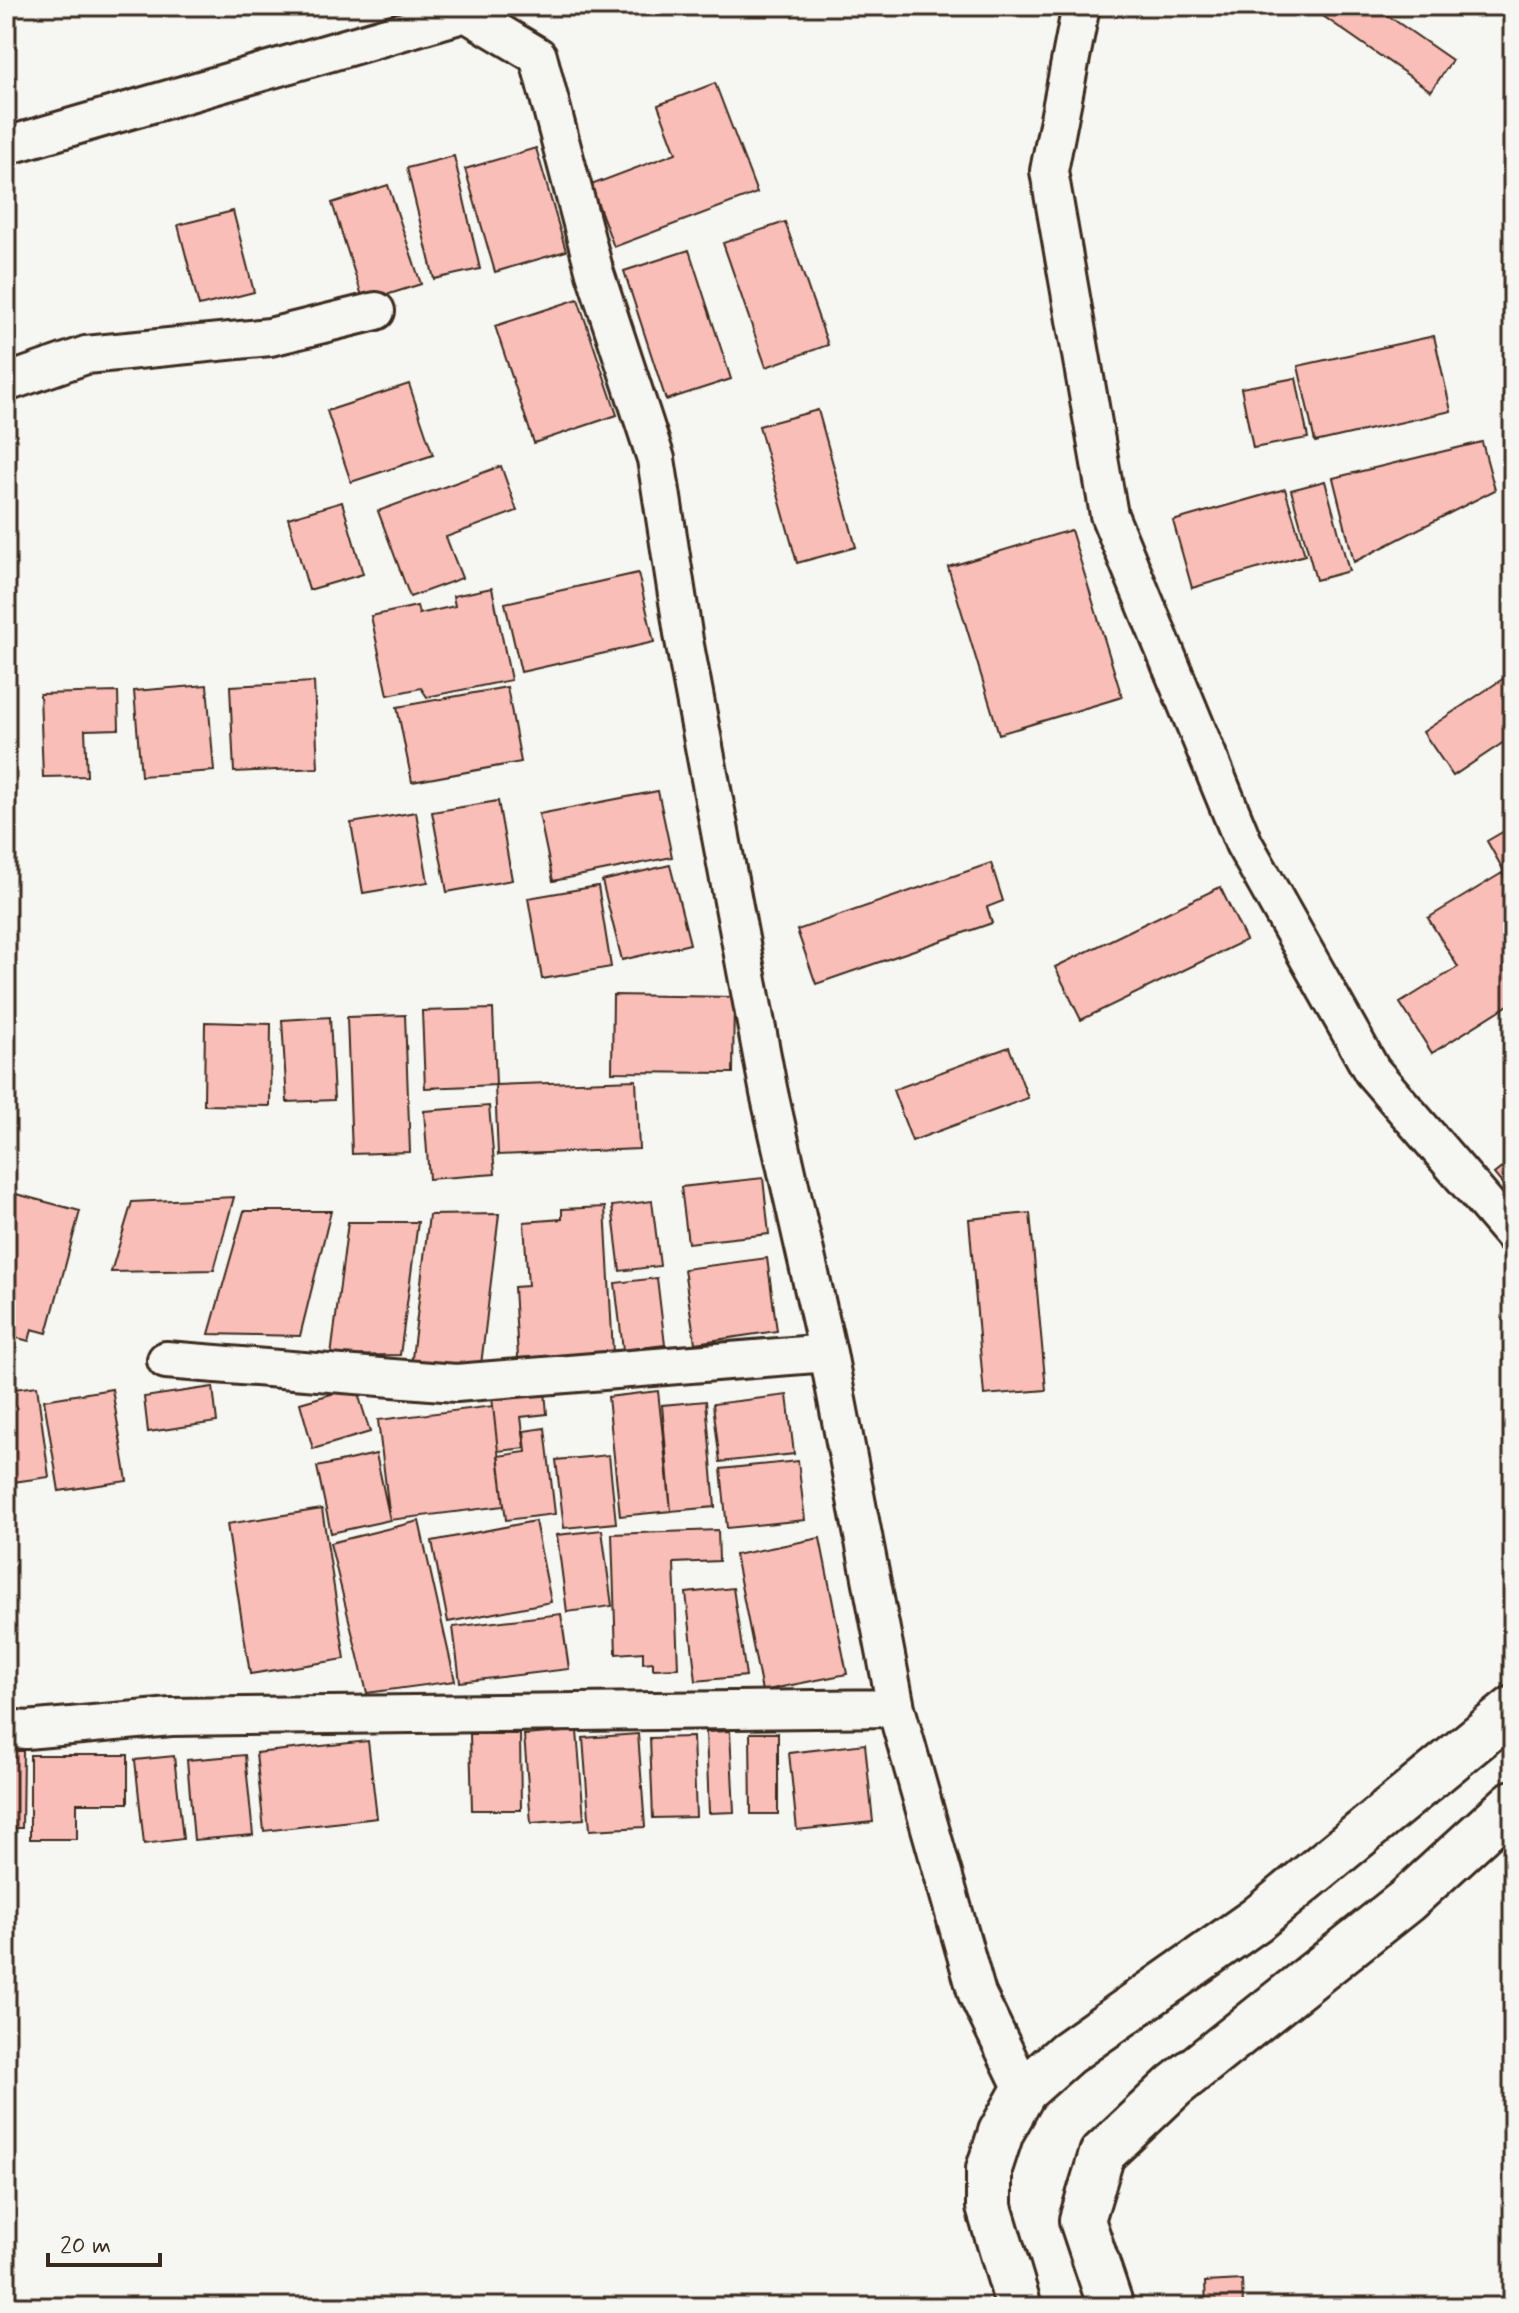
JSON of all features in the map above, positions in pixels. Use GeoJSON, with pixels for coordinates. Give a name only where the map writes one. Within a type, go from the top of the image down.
{"type":"FeatureCollection","features":[{"type":"Feature","properties":{"kind":"main road"},"geometry":{"type":"LineString","coordinates":[[1019,2307],[989,2207],[989,2169],[1001,2132],[1024,2091],[1067,2053],[1256,1920],[1513,1709]]}},
{"type":"Feature","properties":{"kind":"main road"},"geometry":{"type":"LineString","coordinates":[[1111,2307],[1099,2279],[1082,2220],[1102,2154],[1174,2086],[1406,1901],[1513,1803]]}},
{"type":"Feature","properties":{"kind":"street"},"geometry":{"type":"LineString","coordinates":[[1081,6],[1049,171],[1109,515],[1244,844],[1372,1071],[1513,1235]]}},
{"type":"Feature","properties":{"kind":"street"},"geometry":{"type":"LineString","coordinates":[[6,146],[466,13],[538,56],[595,273],[656,459],[684,640],[769,1093],[828,1353],[896,1708],[977,1994],[1024,2091]]}},
{"type":"Feature","properties":{"kind":"street"},"geometry":{"type":"LineString","coordinates":[[6,383],[86,355],[270,337],[376,311]]}},
{"type":"Feature","properties":{"kind":"street"},"geometry":{"type":"LineString","coordinates":[[166,1360],[456,1383],[828,1353]]}},
{"type":"Feature","properties":{"kind":"street"},"geometry":{"type":"LineString","coordinates":[[6,1728],[26,1730],[171,1717],[896,1708]]}},
{"type":"Feature","properties":{"kind":"building"},"geometry":{"type":"Polygon","coordinates":[[[1330,6],[1374,6],[1452,60],[1431,91],[1323,16],[1330,6]]]}},
{"type":"Feature","properties":{"kind":"building"},"geometry":{"type":"Polygon","coordinates":[[[715,83],[757,193],[614,247],[591,185],[676,153],[658,105],[715,83]]]}},
{"type":"Feature","properties":{"kind":"building"},"geometry":{"type":"Polygon","coordinates":[[[536,148],[566,251],[495,272],[465,169],[536,148]]]}},
{"type":"Feature","properties":{"kind":"building"},"geometry":{"type":"Polygon","coordinates":[[[454,156],[480,269],[434,279],[407,168],[454,156]]]}},
{"type":"Feature","properties":{"kind":"building"},"geometry":{"type":"Polygon","coordinates":[[[388,185],[421,284],[364,302],[332,203],[388,185]]]}},
{"type":"Feature","properties":{"kind":"building"},"geometry":{"type":"Polygon","coordinates":[[[233,211],[254,292],[199,306],[178,225],[233,211]]]}},
{"type":"Feature","properties":{"kind":"building"},"geometry":{"type":"Polygon","coordinates":[[[785,222],[828,345],[766,367],[723,243],[785,222]]]}},
{"type":"Feature","properties":{"kind":"building"},"geometry":{"type":"Polygon","coordinates":[[[689,250],[731,379],[666,400],[624,271],[689,250]]]}},
{"type":"Feature","properties":{"kind":"building"},"geometry":{"type":"Polygon","coordinates":[[[578,299],[617,415],[534,443],[495,326],[578,299]]]}},
{"type":"Feature","properties":{"kind":"building"},"geometry":{"type":"Polygon","coordinates":[[[1434,336],[1451,411],[1315,442],[1298,366],[1434,336]]]}},
{"type":"Feature","properties":{"kind":"building"},"geometry":{"type":"Polygon","coordinates":[[[1296,378],[1308,438],[1253,448],[1241,388],[1296,378]]]}},
{"type":"Feature","properties":{"kind":"building"},"geometry":{"type":"Polygon","coordinates":[[[409,384],[433,455],[351,482],[327,411],[409,384]]]}},
{"type":"Feature","properties":{"kind":"building"},"geometry":{"type":"Polygon","coordinates":[[[818,410],[856,547],[797,563],[759,426],[818,410]]]}},
{"type":"Feature","properties":{"kind":"building"},"geometry":{"type":"Polygon","coordinates":[[[1482,442],[1495,490],[1354,562],[1333,478],[1482,442]]]}},
{"type":"Feature","properties":{"kind":"building"},"geometry":{"type":"Polygon","coordinates":[[[501,466],[517,511],[446,537],[462,578],[410,597],[378,511],[501,466]]]}},
{"type":"Feature","properties":{"kind":"building"},"geometry":{"type":"Polygon","coordinates":[[[1325,481],[1349,571],[1316,580],[1291,490],[1325,481]]]}},
{"type":"Feature","properties":{"kind":"building"},"geometry":{"type":"Polygon","coordinates":[[[1285,489],[1305,555],[1192,588],[1173,521],[1285,489]]]}},
{"type":"Feature","properties":{"kind":"building"},"geometry":{"type":"Polygon","coordinates":[[[342,502],[363,574],[309,590],[288,518],[342,502]]]}},
{"type":"Feature","properties":{"kind":"building"},"geometry":{"type":"Polygon","coordinates":[[[1071,530],[1122,697],[999,734],[948,567],[1071,530]]]}},
{"type":"Feature","properties":{"kind":"building"},"geometry":{"type":"Polygon","coordinates":[[[638,573],[654,642],[521,672],[505,603],[638,573]]]}},
{"type":"Feature","properties":{"kind":"building"},"geometry":{"type":"Polygon","coordinates":[[[492,588],[511,680],[427,697],[421,688],[388,695],[371,616],[417,606],[419,614],[455,606],[453,596],[492,588]]]}},
{"type":"Feature","properties":{"kind":"building"},"geometry":{"type":"Polygon","coordinates":[[[1513,672],[1513,736],[1453,776],[1423,732],[1513,672]]]}},
{"type":"Feature","properties":{"kind":"building"},"geometry":{"type":"Polygon","coordinates":[[[314,682],[318,768],[234,772],[230,686],[314,682]]]}},
{"type":"Feature","properties":{"kind":"building"},"geometry":{"type":"Polygon","coordinates":[[[207,685],[214,771],[141,776],[134,691],[207,685]]]}},
{"type":"Feature","properties":{"kind":"building"},"geometry":{"type":"Polygon","coordinates":[[[507,687],[521,762],[412,782],[397,707],[507,687]]]}},
{"type":"Feature","properties":{"kind":"building"},"geometry":{"type":"Polygon","coordinates":[[[118,692],[119,729],[85,730],[87,776],[43,777],[40,694],[118,692]]]}},
{"type":"Feature","properties":{"kind":"building"},"geometry":{"type":"Polygon","coordinates":[[[658,791],[672,857],[553,881],[539,814],[658,791]]]}},
{"type":"Feature","properties":{"kind":"building"},"geometry":{"type":"Polygon","coordinates":[[[498,801],[512,880],[447,892],[432,812],[498,801]]]}},
{"type":"Feature","properties":{"kind":"building"},"geometry":{"type":"Polygon","coordinates":[[[416,812],[428,882],[363,893],[351,823],[416,812]]]}},
{"type":"Feature","properties":{"kind":"building"},"geometry":{"type":"Polygon","coordinates":[[[1513,826],[1513,887],[1487,841],[1513,826]]]}},
{"type":"Feature","properties":{"kind":"building"},"geometry":{"type":"Polygon","coordinates":[[[991,863],[1003,901],[987,907],[992,923],[816,984],[797,930],[991,863]]]}},
{"type":"Feature","properties":{"kind":"building"},"geometry":{"type":"Polygon","coordinates":[[[670,865],[690,944],[622,960],[602,881],[670,865]]]}},
{"type":"Feature","properties":{"kind":"building"},"geometry":{"type":"Polygon","coordinates":[[[1502,873],[1513,891],[1513,1002],[1432,1053],[1400,1003],[1458,967],[1428,918],[1502,873]]]}},
{"type":"Feature","properties":{"kind":"building"},"geometry":{"type":"Polygon","coordinates":[[[598,886],[611,967],[542,979],[528,898],[598,886]]]}},
{"type":"Feature","properties":{"kind":"building"},"geometry":{"type":"Polygon","coordinates":[[[1220,887],[1246,940],[1081,1020],[1055,967],[1220,887]]]}},
{"type":"Feature","properties":{"kind":"building"},"geometry":{"type":"Polygon","coordinates":[[[613,995],[734,997],[733,1073],[612,1072],[613,995]]]}},
{"type":"Feature","properties":{"kind":"building"},"geometry":{"type":"Polygon","coordinates":[[[493,1009],[496,1085],[425,1088],[422,1011],[493,1009]]]}},
{"type":"Feature","properties":{"kind":"building"},"geometry":{"type":"Polygon","coordinates":[[[405,1015],[410,1152],[352,1154],[347,1017],[405,1015]]]}},
{"type":"Feature","properties":{"kind":"building"},"geometry":{"type":"Polygon","coordinates":[[[330,1017],[334,1100],[287,1102],[282,1020],[330,1017]]]}},
{"type":"Feature","properties":{"kind":"building"},"geometry":{"type":"Polygon","coordinates":[[[205,1022],[271,1024],[270,1106],[204,1105],[205,1022]]]}},
{"type":"Feature","properties":{"kind":"building"},"geometry":{"type":"Polygon","coordinates":[[[1009,1047],[1028,1098],[912,1141],[893,1090],[1009,1047]]]}},
{"type":"Feature","properties":{"kind":"building"},"geometry":{"type":"Polygon","coordinates":[[[636,1080],[639,1149],[498,1155],[495,1085],[636,1080]]]}},
{"type":"Feature","properties":{"kind":"building"},"geometry":{"type":"Polygon","coordinates":[[[489,1106],[495,1174],[429,1179],[424,1111],[489,1106]]]}},
{"type":"Feature","properties":{"kind":"building"},"geometry":{"type":"Polygon","coordinates":[[[1513,1159],[1513,1197],[1494,1174],[1513,1159]]]}},
{"type":"Feature","properties":{"kind":"building"},"geometry":{"type":"Polygon","coordinates":[[[763,1178],[769,1234],[688,1243],[681,1187],[763,1178]]]}},
{"type":"Feature","properties":{"kind":"building"},"geometry":{"type":"Polygon","coordinates":[[[16,1194],[80,1211],[47,1333],[32,1329],[29,1341],[6,1335],[6,1232],[16,1194]]]}},
{"type":"Feature","properties":{"kind":"building"},"geometry":{"type":"Polygon","coordinates":[[[234,1197],[214,1270],[111,1272],[132,1202],[234,1197]]]}},
{"type":"Feature","properties":{"kind":"building"},"geometry":{"type":"Polygon","coordinates":[[[652,1201],[660,1266],[620,1271],[612,1206],[652,1201]]]}},
{"type":"Feature","properties":{"kind":"building"},"geometry":{"type":"Polygon","coordinates":[[[605,1207],[613,1353],[518,1358],[514,1287],[528,1286],[524,1222],[562,1219],[562,1209],[605,1207]]]}},
{"type":"Feature","properties":{"kind":"building"},"geometry":{"type":"Polygon","coordinates":[[[244,1211],[331,1211],[300,1336],[209,1334],[244,1211]]]}},
{"type":"Feature","properties":{"kind":"building"},"geometry":{"type":"Polygon","coordinates":[[[1030,1213],[1046,1390],[984,1395],[969,1219],[1030,1213]]]}},
{"type":"Feature","properties":{"kind":"building"},"geometry":{"type":"Polygon","coordinates":[[[499,1214],[481,1365],[411,1367],[429,1215],[499,1214]]]}},
{"type":"Feature","properties":{"kind":"building"},"geometry":{"type":"Polygon","coordinates":[[[348,1222],[418,1222],[400,1355],[331,1356],[348,1222]]]}},
{"type":"Feature","properties":{"kind":"building"},"geometry":{"type":"Polygon","coordinates":[[[767,1258],[777,1331],[695,1343],[684,1269],[767,1258]]]}},
{"type":"Feature","properties":{"kind":"building"},"geometry":{"type":"Polygon","coordinates":[[[657,1278],[665,1345],[623,1350],[615,1283],[657,1278]]]}},
{"type":"Feature","properties":{"kind":"building"},"geometry":{"type":"Polygon","coordinates":[[[37,1386],[49,1477],[6,1483],[6,1390],[37,1386]]]}},
{"type":"Feature","properties":{"kind":"building"},"geometry":{"type":"Polygon","coordinates":[[[213,1387],[217,1422],[148,1432],[144,1397],[213,1387]]]}},
{"type":"Feature","properties":{"kind":"building"},"geometry":{"type":"Polygon","coordinates":[[[356,1387],[370,1432],[313,1449],[300,1403],[356,1387]]]}},
{"type":"Feature","properties":{"kind":"building"},"geometry":{"type":"Polygon","coordinates":[[[112,1389],[127,1481],[59,1491],[44,1400],[112,1389]]]}},
{"type":"Feature","properties":{"kind":"building"},"geometry":{"type":"Polygon","coordinates":[[[545,1391],[547,1414],[521,1417],[525,1448],[498,1451],[492,1397],[545,1391]]]}},
{"type":"Feature","properties":{"kind":"building"},"geometry":{"type":"Polygon","coordinates":[[[658,1391],[671,1511],[620,1516],[608,1397],[658,1391]]]}},
{"type":"Feature","properties":{"kind":"building"},"geometry":{"type":"Polygon","coordinates":[[[787,1395],[794,1454],[720,1462],[713,1404],[787,1395]]]}},
{"type":"Feature","properties":{"kind":"building"},"geometry":{"type":"Polygon","coordinates":[[[706,1401],[715,1507],[671,1511],[662,1405],[706,1401]]]}},
{"type":"Feature","properties":{"kind":"building"},"geometry":{"type":"Polygon","coordinates":[[[493,1406],[504,1506],[390,1520],[378,1420],[493,1406]]]}},
{"type":"Feature","properties":{"kind":"building"},"geometry":{"type":"Polygon","coordinates":[[[545,1428],[555,1514],[506,1520],[498,1456],[526,1452],[524,1431],[545,1428]]]}},
{"type":"Feature","properties":{"kind":"building"},"geometry":{"type":"Polygon","coordinates":[[[376,1454],[390,1520],[331,1533],[317,1467],[376,1454]]]}},
{"type":"Feature","properties":{"kind":"building"},"geometry":{"type":"Polygon","coordinates":[[[609,1455],[616,1523],[564,1528],[556,1460],[609,1455]]]}},
{"type":"Feature","properties":{"kind":"building"},"geometry":{"type":"Polygon","coordinates":[[[798,1461],[805,1520],[727,1528],[721,1469],[798,1461]]]}},
{"type":"Feature","properties":{"kind":"building"},"geometry":{"type":"Polygon","coordinates":[[[322,1509],[345,1659],[250,1674],[227,1524],[322,1509]]]}},
{"type":"Feature","properties":{"kind":"building"},"geometry":{"type":"Polygon","coordinates":[[[419,1521],[455,1681],[367,1693],[330,1543],[419,1521]]]}},
{"type":"Feature","properties":{"kind":"building"},"geometry":{"type":"Polygon","coordinates":[[[535,1521],[551,1602],[448,1622],[432,1541],[535,1521]]]}},
{"type":"Feature","properties":{"kind":"building"},"geometry":{"type":"Polygon","coordinates":[[[602,1530],[612,1606],[567,1612],[557,1535],[602,1530]]]}},
{"type":"Feature","properties":{"kind":"building"},"geometry":{"type":"Polygon","coordinates":[[[718,1530],[719,1561],[674,1563],[678,1668],[653,1669],[653,1662],[643,1663],[643,1652],[616,1654],[612,1534],[718,1530]]]}},
{"type":"Feature","properties":{"kind":"building"},"geometry":{"type":"Polygon","coordinates":[[[820,1538],[847,1674],[762,1691],[735,1555],[820,1538]]]}},
{"type":"Feature","properties":{"kind":"building"},"geometry":{"type":"Polygon","coordinates":[[[733,1588],[746,1676],[696,1681],[686,1593],[733,1588]]]}},
{"type":"Feature","properties":{"kind":"building"},"geometry":{"type":"Polygon","coordinates":[[[561,1614],[569,1669],[460,1682],[453,1627],[561,1614]]]}},
{"type":"Feature","properties":{"kind":"building"},"geometry":{"type":"Polygon","coordinates":[[[577,1731],[584,1819],[531,1823],[524,1735],[577,1731]]]}},
{"type":"Feature","properties":{"kind":"building"},"geometry":{"type":"Polygon","coordinates":[[[730,1731],[734,1812],[709,1813],[706,1732],[730,1731]]]}},
{"type":"Feature","properties":{"kind":"building"},"geometry":{"type":"Polygon","coordinates":[[[750,1733],[778,1733],[778,1814],[751,1814],[750,1733]]]}},
{"type":"Feature","properties":{"kind":"building"},"geometry":{"type":"Polygon","coordinates":[[[470,1734],[520,1734],[521,1810],[472,1810],[470,1734]]]}},
{"type":"Feature","properties":{"kind":"building"},"geometry":{"type":"Polygon","coordinates":[[[638,1734],[645,1827],[590,1830],[583,1738],[638,1734]]]}},
{"type":"Feature","properties":{"kind":"building"},"geometry":{"type":"Polygon","coordinates":[[[693,1737],[696,1817],[653,1818],[650,1738],[693,1737]]]}},
{"type":"Feature","properties":{"kind":"building"},"geometry":{"type":"Polygon","coordinates":[[[368,1741],[377,1818],[264,1831],[256,1753],[368,1741]]]}},
{"type":"Feature","properties":{"kind":"building"},"geometry":{"type":"Polygon","coordinates":[[[865,1744],[873,1822],[797,1830],[789,1753],[865,1744]]]}},
{"type":"Feature","properties":{"kind":"building"},"geometry":{"type":"Polygon","coordinates":[[[6,1751],[23,1751],[22,1828],[6,1828],[6,1751]]]}},
{"type":"Feature","properties":{"kind":"building"},"geometry":{"type":"Polygon","coordinates":[[[30,1755],[128,1755],[128,1803],[77,1803],[77,1839],[30,1839],[30,1755]]]}},
{"type":"Feature","properties":{"kind":"building"},"geometry":{"type":"Polygon","coordinates":[[[245,1755],[253,1835],[194,1840],[187,1760],[245,1755]]]}},
{"type":"Feature","properties":{"kind":"building"},"geometry":{"type":"Polygon","coordinates":[[[174,1756],[183,1839],[144,1844],[135,1760],[174,1756]]]}},
{"type":"Feature","properties":{"kind":"building"},"geometry":{"type":"Polygon","coordinates":[[[1242,2280],[1243,2307],[1206,2307],[1205,2282],[1242,2280]]]}}]}
